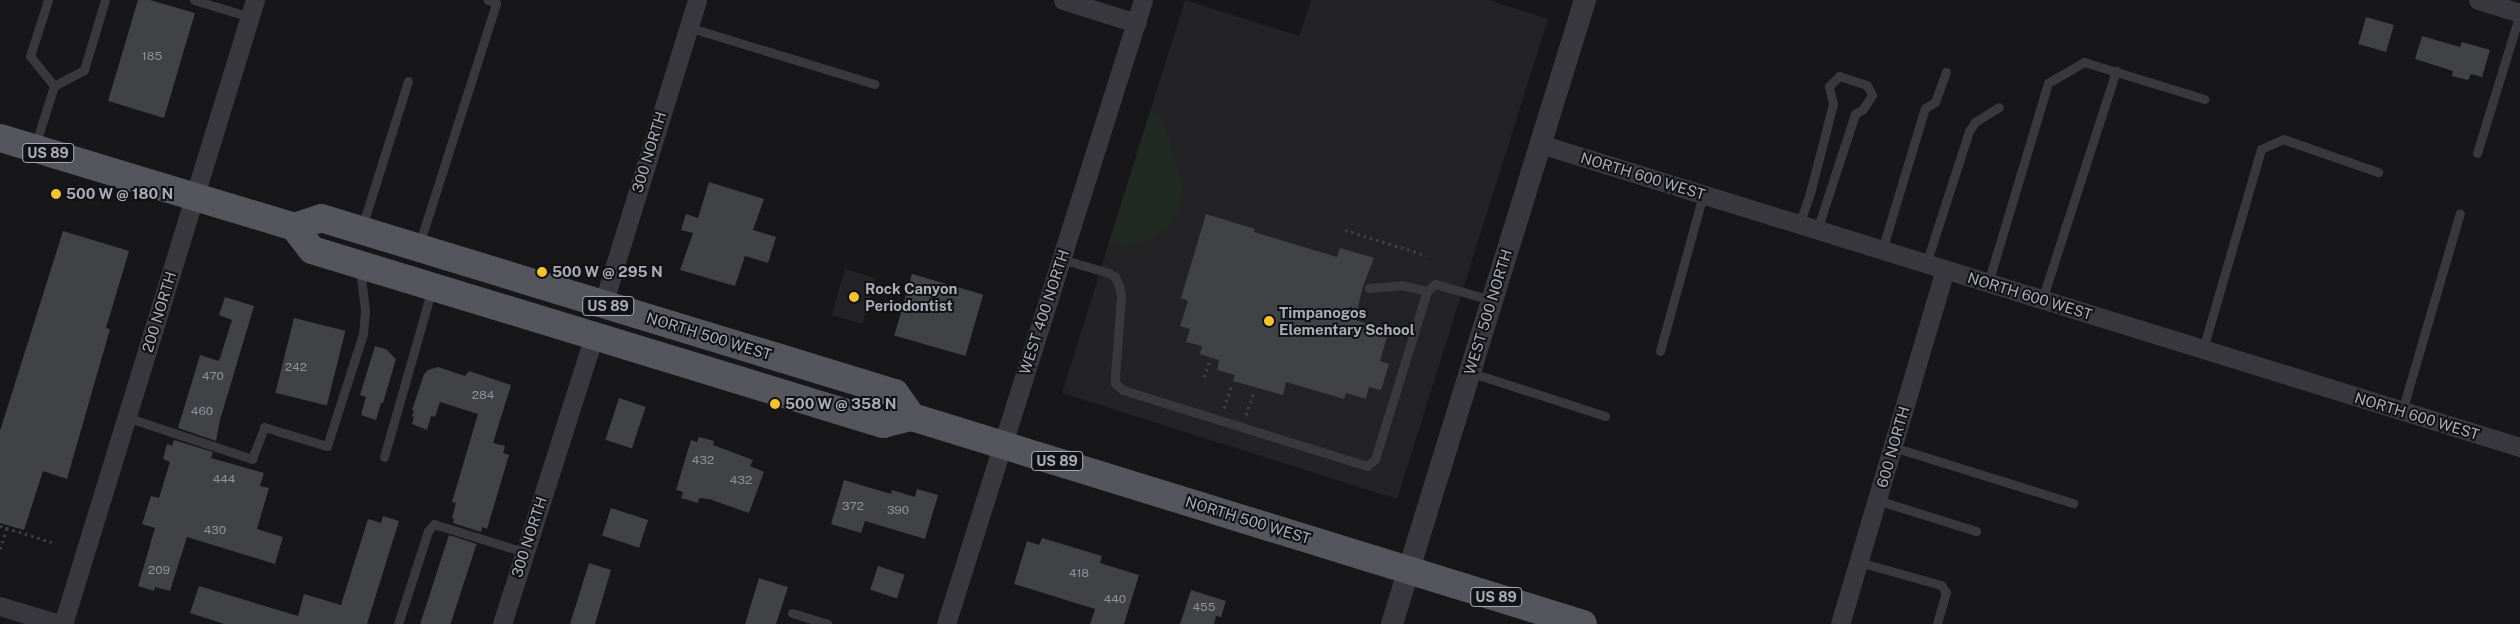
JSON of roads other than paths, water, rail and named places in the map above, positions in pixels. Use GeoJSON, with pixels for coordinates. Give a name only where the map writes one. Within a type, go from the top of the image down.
{"type":"FeatureCollection","features":[{"type":"Feature","properties":{"kind":"main road","name":"US 89"},"geometry":{"type":"LineString","coordinates":[[0,138],[294,227],[312,250],[883,424],[912,417]]}},
{"type":"Feature","properties":{"kind":"main road","name":"NORTH 500 WEST"},"geometry":{"type":"LineString","coordinates":[[294,227],[321,218],[894,393],[912,417],[1584,624]]}},
{"type":"Feature","properties":{"kind":"street","name":"300 NORTH"},"geometry":{"type":"LineString","coordinates":[[603,304],[697,0]]}},
{"type":"Feature","properties":{"kind":"street"},"geometry":{"type":"LineString","coordinates":[[1062,0],[1136,23]]}},
{"type":"Feature","properties":{"kind":"street","name":"WEST 400 NORTH"},"geometry":{"type":"LineString","coordinates":[[946,624],[1143,0]]}},
{"type":"Feature","properties":{"kind":"street","name":"WEST 500 NORTH"},"geometry":{"type":"LineString","coordinates":[[1392,624],[1585,0]]}},
{"type":"Feature","properties":{"kind":"street"},"geometry":{"type":"LineString","coordinates":[[2478,0],[2520,13]]}},
{"type":"Feature","properties":{"kind":"street","name":"200 NORTH"},"geometry":{"type":"LineString","coordinates":[[63,624],[252,8]]}},
{"type":"Feature","properties":{"kind":"street","name":"NORTH 600 WEST"},"geometry":{"type":"LineString","coordinates":[[1540,144],[2520,447]]}},
{"type":"Feature","properties":{"kind":"street","name":"600 NORTH"},"geometry":{"type":"LineString","coordinates":[[1840,624],[1945,270]]}},
{"type":"Feature","properties":{"kind":"street","name":"300 NORTH"},"geometry":{"type":"LineString","coordinates":[[502,624],[594,336]]}},
{"type":"Feature","properties":{"kind":"street"},"geometry":{"type":"LineString","coordinates":[[0,606],[59,624]]}},
{"type":"Feature","properties":{"kind":"lane"},"geometry":{"type":"LineString","coordinates":[[48,0],[30,56],[54,86]]}},
{"type":"Feature","properties":{"kind":"lane"},"geometry":{"type":"LineString","coordinates":[[34,149],[54,86],[84,70],[105,0]]}},
{"type":"Feature","properties":{"kind":"lane"},"geometry":{"type":"LineString","coordinates":[[194,0],[252,8]]}},
{"type":"Feature","properties":{"kind":"lane"},"geometry":{"type":"LineString","coordinates":[[418,248],[496,3],[488,0]]}},
{"type":"Feature","properties":{"kind":"lane"},"geometry":{"type":"LineString","coordinates":[[2476,153],[2520,13]]}},
{"type":"Feature","properties":{"kind":"lane"},"geometry":{"type":"LineString","coordinates":[[688,27],[875,84]]}},
{"type":"Feature","properties":{"kind":"lane"},"geometry":{"type":"LineString","coordinates":[[1988,284],[2048,83],[2084,62],[2204,99]]}},
{"type":"Feature","properties":{"kind":"lane"},"geometry":{"type":"LineString","coordinates":[[2042,300],[2116,71]]}},
{"type":"Feature","properties":{"kind":"lane"},"geometry":{"type":"LineString","coordinates":[[1882,250],[1925,108],[1935,102],[1946,72]]}},
{"type":"Feature","properties":{"kind":"lane"},"geometry":{"type":"LineString","coordinates":[[1799,225],[1810,193],[1833,104],[1829,86],[1839,76],[1867,84],[1872,95],[1863,109],[1855,114],[1817,230]]}},
{"type":"Feature","properties":{"kind":"lane"},"geometry":{"type":"LineString","coordinates":[[361,230],[408,82]]}},
{"type":"Feature","properties":{"kind":"lane"},"geometry":{"type":"LineString","coordinates":[[1926,264],[1969,131],[1975,122],[1999,107]]}},
{"type":"Feature","properties":{"kind":"lane"},"geometry":{"type":"LineString","coordinates":[[2203,350],[2261,149],[2283,140],[2378,172]]}},
{"type":"Feature","properties":{"kind":"lane"},"geometry":{"type":"LineString","coordinates":[[1660,351],[1703,195]]}},
{"type":"Feature","properties":{"kind":"lane"},"geometry":{"type":"LineString","coordinates":[[2402,411],[2460,213]]}},
{"type":"Feature","properties":{"kind":"lane"},"geometry":{"type":"LineString","coordinates":[[1061,259],[1109,273],[1115,277],[1121,296],[1116,383],[1123,390],[1367,466],[1375,459],[1427,291],[1435,284],[1492,300]]}},
{"type":"Feature","properties":{"kind":"lane"},"geometry":{"type":"LineString","coordinates":[[126,417],[252,459],[264,427],[327,446],[363,334],[365,310],[359,264]]}},
{"type":"Feature","properties":{"kind":"lane"},"geometry":{"type":"LineString","coordinates":[[1369,288],[1400,285],[1427,291]]}},
{"type":"Feature","properties":{"kind":"lane"},"geometry":{"type":"LineString","coordinates":[[384,457],[433,287]]}},
{"type":"Feature","properties":{"kind":"lane"},"geometry":{"type":"LineString","coordinates":[[1469,372],[1605,416]]}},
{"type":"Feature","properties":{"kind":"lane"},"geometry":{"type":"LineString","coordinates":[[1893,447],[2073,503]]}},
{"type":"Feature","properties":{"kind":"lane"},"geometry":{"type":"LineString","coordinates":[[1877,500],[1976,531]]}},
{"type":"Feature","properties":{"kind":"lane"},"geometry":{"type":"LineString","coordinates":[[398,624],[428,531],[434,524],[524,552]]}},
{"type":"Feature","properties":{"kind":"lane"},"geometry":{"type":"LineString","coordinates":[[1859,562],[1942,585],[1946,592],[1937,624]]}},
{"type":"Feature","properties":{"kind":"lane"},"geometry":{"type":"LineString","coordinates":[[792,613],[827,624]]}},
{"type":"Feature","properties":{"kind":"place","name":"500 W @ 180 N"},"geometry":{"type":"Point","coordinates":[56,194]}},
{"type":"Feature","properties":{"kind":"place","name":"500 W @ 295 N"},"geometry":{"type":"Point","coordinates":[542,272]}},
{"type":"Feature","properties":{"kind":"place","name":"Rock Canyon Periodontist"},"geometry":{"type":"Point","coordinates":[854,297]}},
{"type":"Feature","properties":{"kind":"place","name":"Timpanogos Elementary School"},"geometry":{"type":"Point","coordinates":[1269,321]}},
{"type":"Feature","properties":{"kind":"place","name":"500 W @ 358 N"},"geometry":{"type":"Point","coordinates":[775,404]}}]}
